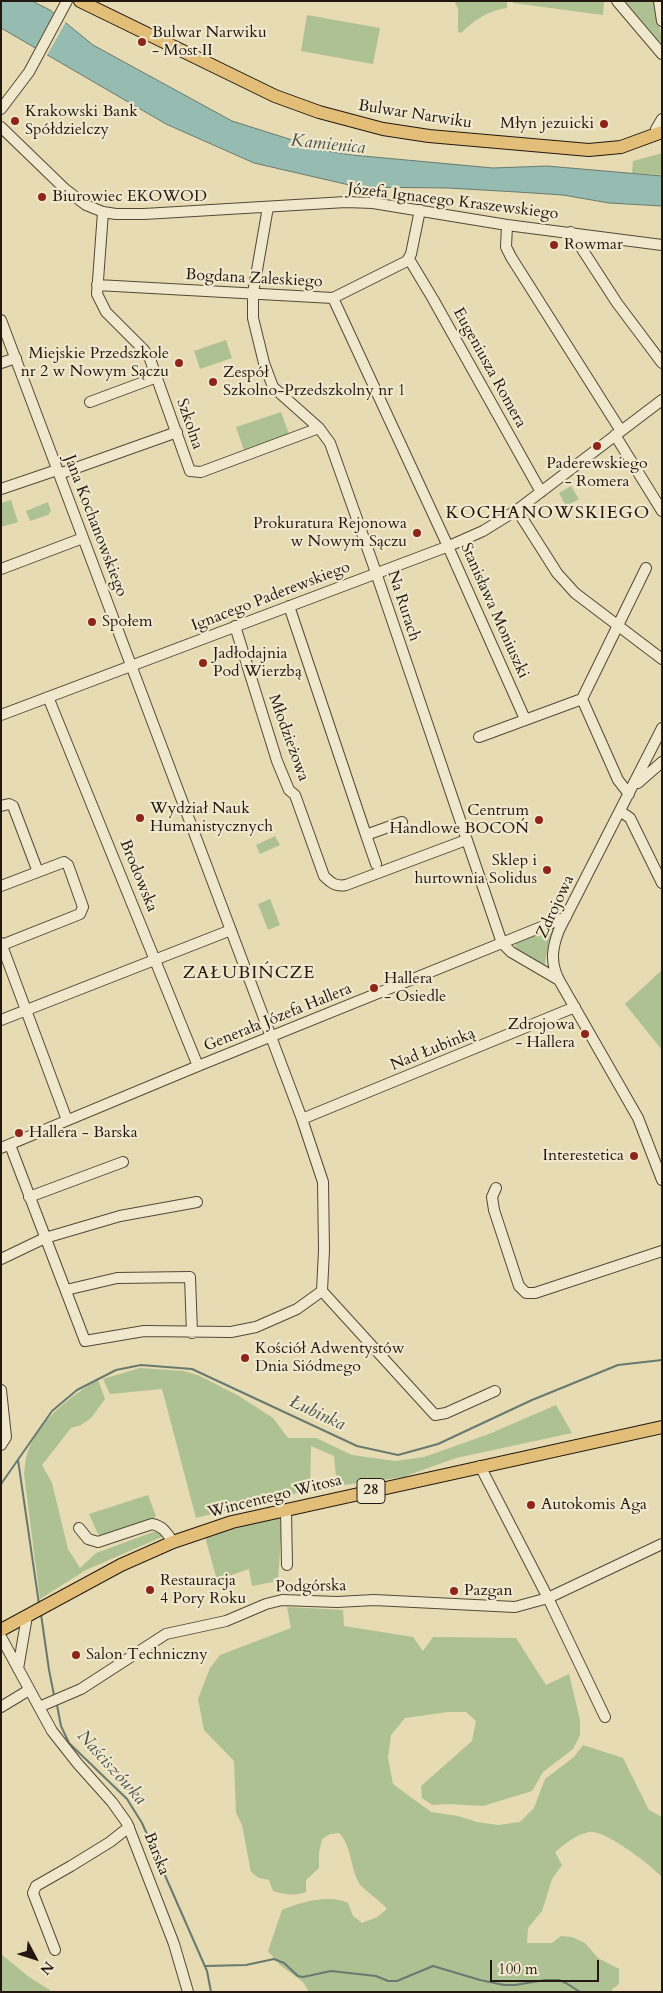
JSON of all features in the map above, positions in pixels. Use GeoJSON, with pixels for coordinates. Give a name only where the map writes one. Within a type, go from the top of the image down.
{"type":"FeatureCollection","features":[{"type":"Feature","properties":{"kind":"main road","name":"Bulwar Narwiku"},"geometry":{"type":"LineString","coordinates":[[80,1],[275,96],[347,120],[403,133],[596,150],[621,147],[660,126]]}},
{"type":"Feature","properties":{"kind":"main road","name":"Wincentego Witosa"},"geometry":{"type":"LineString","coordinates":[[1,1630],[120,1565],[173,1542],[232,1522],[662,1427]]}},
{"type":"Feature","properties":{"kind":"street"},"geometry":{"type":"LineString","coordinates":[[1,109],[20,86],[67,1]]}},
{"type":"Feature","properties":{"kind":"street"},"geometry":{"type":"LineString","coordinates":[[617,1],[662,54]]}},
{"type":"Feature","properties":{"kind":"street"},"geometry":{"type":"LineString","coordinates":[[659,1],[662,21]]}},
{"type":"Feature","properties":{"kind":"street","name":"Józefa Ignacego Kraszewskiego"},"geometry":{"type":"LineString","coordinates":[[1,127],[65,189],[86,205],[103,212],[144,214],[346,202],[420,210],[507,225],[662,245]]}},
{"type":"Feature","properties":{"kind":"street","name":"Na Rurach"},"geometry":{"type":"LineString","coordinates":[[268,207],[253,294],[253,318],[268,376],[273,387],[319,428],[330,443],[502,943]]}},
{"type":"Feature","properties":{"kind":"street"},"geometry":{"type":"LineString","coordinates":[[409,259],[420,210]]}},
{"type":"Feature","properties":{"kind":"street","name":"Szkolna"},"geometry":{"type":"LineString","coordinates":[[103,212],[97,294],[106,312],[144,350],[150,360],[190,471],[198,472],[319,428]]}},
{"type":"Feature","properties":{"kind":"street"},"geometry":{"type":"LineString","coordinates":[[507,225],[506,247],[511,257],[618,433],[662,511]]}},
{"type":"Feature","properties":{"kind":"street"},"geometry":{"type":"LineString","coordinates":[[571,232],[617,304],[662,363]]}},
{"type":"Feature","properties":{"kind":"street","name":"Bogdana Zaleskiego"},"geometry":{"type":"LineString","coordinates":[[97,285],[333,298],[409,259]]}},
{"type":"Feature","properties":{"kind":"street","name":"Eugeniusza Romera"},"geometry":{"type":"LineString","coordinates":[[409,259],[433,298],[541,492]]}},
{"type":"Feature","properties":{"kind":"street","name":"Stanisława Moniuszki"},"geometry":{"type":"LineString","coordinates":[[333,298],[449,546],[525,719]]}},
{"type":"Feature","properties":{"kind":"street","name":"Jana Kochanowskiego"},"geometry":{"type":"LineString","coordinates":[[1,320],[271,1036],[323,1182],[324,1250],[322,1291]]}},
{"type":"Feature","properties":{"kind":"street"},"geometry":{"type":"LineString","coordinates":[[1,364],[16,358]]}},
{"type":"Feature","properties":{"kind":"street"},"geometry":{"type":"LineString","coordinates":[[90,402],[156,377]]}},
{"type":"Feature","properties":{"kind":"street","name":"Ignacego Paderewskiego"},"geometry":{"type":"LineString","coordinates":[[1,715],[449,546],[483,531],[517,510],[662,400]]}},
{"type":"Feature","properties":{"kind":"street"},"geometry":{"type":"LineString","coordinates":[[1,489],[177,432]]}},
{"type":"Feature","properties":{"kind":"street"},"geometry":{"type":"LineString","coordinates":[[517,510],[558,574],[575,593],[662,659]]}},
{"type":"Feature","properties":{"kind":"street"},"geometry":{"type":"LineString","coordinates":[[1,568],[83,538]]}},
{"type":"Feature","properties":{"kind":"street"},"geometry":{"type":"LineString","coordinates":[[478,737],[582,698],[646,568]]}},
{"type":"Feature","properties":{"kind":"street"},"geometry":{"type":"LineString","coordinates":[[290,606],[376,864]]}},
{"type":"Feature","properties":{"kind":"street","name":"Młodzieżowa"},"geometry":{"type":"LineString","coordinates":[[235,626],[277,761],[289,790],[295,795],[324,876],[331,883],[341,886],[346,885],[466,840]]}},
{"type":"Feature","properties":{"kind":"street","name":"Brodowska"},"geometry":{"type":"LineString","coordinates":[[48,697],[198,1066]]}},
{"type":"Feature","properties":{"kind":"street"},"geometry":{"type":"LineString","coordinates":[[582,698],[618,780],[628,794],[640,780],[662,762]]}},
{"type":"Feature","properties":{"kind":"street","name":"Zdrojowa"},"geometry":{"type":"LineString","coordinates":[[662,728],[559,930],[553,950],[553,964],[559,980],[638,1118],[662,1180]]}},
{"type":"Feature","properties":{"kind":"street"},"geometry":{"type":"LineString","coordinates":[[1,806],[9,804],[13,806],[38,872]]}},
{"type":"Feature","properties":{"kind":"street"},"geometry":{"type":"LineString","coordinates":[[620,811],[630,818],[662,883]]}},
{"type":"Feature","properties":{"kind":"street"},"geometry":{"type":"LineString","coordinates":[[366,835],[402,822]]}},
{"type":"Feature","properties":{"kind":"street"},"geometry":{"type":"LineString","coordinates":[[1,886],[61,862],[66,863],[82,903],[82,912],[80,914],[2,944],[67,1120]]}},
{"type":"Feature","properties":{"kind":"street","name":"Generała Józefa Hallera"},"geometry":{"type":"LineString","coordinates":[[6,1146],[271,1036],[566,917]]}},
{"type":"Feature","properties":{"kind":"street"},"geometry":{"type":"LineString","coordinates":[[1,1020],[231,930]]}},
{"type":"Feature","properties":{"kind":"street"},"geometry":{"type":"LineString","coordinates":[[502,943],[511,952],[559,980]]}},
{"type":"Feature","properties":{"kind":"street","name":"Nad Łubinką"},"geometry":{"type":"LineString","coordinates":[[302,1119],[575,1008]]}},
{"type":"Feature","properties":{"kind":"street"},"geometry":{"type":"LineString","coordinates":[[6,1146],[29,1196],[85,1341],[144,1331],[231,1332],[256,1327],[297,1309],[322,1291],[435,1415],[446,1413],[495,1391]]}},
{"type":"Feature","properties":{"kind":"street"},"geometry":{"type":"LineString","coordinates":[[29,1196],[122,1162]]}},
{"type":"Feature","properties":{"kind":"street"},"geometry":{"type":"LineString","coordinates":[[496,1188],[492,1197],[494,1210],[519,1286],[526,1293],[535,1293],[662,1251]]}},
{"type":"Feature","properties":{"kind":"street"},"geometry":{"type":"LineString","coordinates":[[1,1258],[45,1238],[120,1216],[197,1202]]}},
{"type":"Feature","properties":{"kind":"street"},"geometry":{"type":"LineString","coordinates":[[66,1290],[117,1278],[190,1277],[192,1333]]}},
{"type":"Feature","properties":{"kind":"street"},"geometry":{"type":"LineString","coordinates":[[1,1390],[4,1441]]}},
{"type":"Feature","properties":{"kind":"street"},"geometry":{"type":"LineString","coordinates":[[480,1466],[548,1598],[605,1716]]}},
{"type":"Feature","properties":{"kind":"street"},"geometry":{"type":"LineString","coordinates":[[286,1510],[286,1565]]}},
{"type":"Feature","properties":{"kind":"street"},"geometry":{"type":"LineString","coordinates":[[79,1528],[88,1539],[98,1542],[152,1524],[160,1526],[173,1542]]}},
{"type":"Feature","properties":{"kind":"street","name":"Podgórska"},"geometry":{"type":"LineString","coordinates":[[39,1707],[81,1689],[166,1634],[226,1621],[266,1604],[282,1600],[337,1602],[374,1600],[515,1607],[548,1598],[662,1544]]}},
{"type":"Feature","properties":{"kind":"street"},"geometry":{"type":"LineString","coordinates":[[18,1669],[31,1615]]}},
{"type":"Feature","properties":{"kind":"street","name":"Barska"},"geometry":{"type":"LineString","coordinates":[[1,1637],[29,1690],[63,1746],[112,1802],[129,1827],[174,1944],[188,1992]]}},
{"type":"Feature","properties":{"kind":"street"},"geometry":{"type":"LineString","coordinates":[[1,1707],[29,1690]]}},
{"type":"Feature","properties":{"kind":"street"},"geometry":{"type":"LineString","coordinates":[[55,1950],[33,1894],[36,1886],[110,1842],[129,1827]]}},
{"type":"Feature","properties":{"kind":"green space"},"geometry":{"type":"Polygon","coordinates":[[[451,1],[507,1],[507,8],[482,16],[461,33],[458,32],[458,9],[455,2],[451,1]]]}},
{"type":"Feature","properties":{"kind":"green space"},"geometry":{"type":"Polygon","coordinates":[[[514,1],[604,1],[603,15],[513,3],[514,1]]]}},
{"type":"Feature","properties":{"kind":"green space"},"geometry":{"type":"Polygon","coordinates":[[[624,1],[655,1],[662,46],[624,1]]]}},
{"type":"Feature","properties":{"kind":"green space"},"geometry":{"type":"Polygon","coordinates":[[[307,15],[380,28],[373,64],[301,51],[307,15]]]}},
{"type":"Feature","properties":{"kind":"green space"},"geometry":{"type":"Polygon","coordinates":[[[662,153],[662,175],[632,173],[633,161],[662,153]]]}},
{"type":"Feature","properties":{"kind":"green space"},"geometry":{"type":"Polygon","coordinates":[[[226,340],[232,358],[200,369],[194,351],[226,340]]]}},
{"type":"Feature","properties":{"kind":"green space"},"geometry":{"type":"Polygon","coordinates":[[[281,412],[289,434],[244,450],[236,427],[281,412]]]}},
{"type":"Feature","properties":{"kind":"green space"},"geometry":{"type":"Polygon","coordinates":[[[571,486],[579,499],[566,506],[559,493],[571,486]]]}},
{"type":"Feature","properties":{"kind":"green space"},"geometry":{"type":"Polygon","coordinates":[[[11,500],[18,522],[1,527],[1,503],[11,500]]]}},
{"type":"Feature","properties":{"kind":"green space"},"geometry":{"type":"Polygon","coordinates":[[[48,502],[51,511],[48,515],[30,521],[26,511],[48,502]]]}},
{"type":"Feature","properties":{"kind":"green space"},"geometry":{"type":"Polygon","coordinates":[[[275,836],[280,845],[260,854],[256,845],[275,836]]]}},
{"type":"Feature","properties":{"kind":"green space"},"geometry":{"type":"Polygon","coordinates":[[[270,899],[280,925],[268,930],[258,904],[270,899]]]}},
{"type":"Feature","properties":{"kind":"green space"},"geometry":{"type":"Polygon","coordinates":[[[553,927],[555,930],[549,941],[545,964],[516,949],[516,941],[553,927]]]}},
{"type":"Feature","properties":{"kind":"green space"},"geometry":{"type":"Polygon","coordinates":[[[662,970],[662,1050],[625,1004],[662,970]]]}},
{"type":"Feature","properties":{"kind":"green space"},"geometry":{"type":"Polygon","coordinates":[[[140,1368],[184,1371],[200,1376],[239,1396],[273,1418],[288,1438],[316,1438],[352,1455],[395,1461],[424,1457],[489,1434],[556,1405],[572,1433],[456,1458],[403,1477],[337,1486],[334,1456],[311,1446],[310,1490],[196,1518],[162,1389],[110,1394],[103,1379],[140,1368]]]}},
{"type":"Feature","properties":{"kind":"green space"},"geometry":{"type":"Polygon","coordinates":[[[98,1380],[105,1399],[91,1418],[81,1425],[71,1428],[42,1465],[52,1483],[68,1549],[80,1568],[96,1553],[156,1531],[162,1531],[164,1536],[86,1570],[40,1599],[24,1474],[26,1456],[38,1431],[46,1421],[76,1394],[98,1380]]]}},
{"type":"Feature","properties":{"kind":"green space"},"geometry":{"type":"Polygon","coordinates":[[[148,1495],[156,1516],[152,1520],[104,1537],[98,1534],[89,1514],[148,1495]]]}},
{"type":"Feature","properties":{"kind":"green space"},"geometry":{"type":"Polygon","coordinates":[[[280,1517],[281,1536],[278,1581],[252,1586],[249,1569],[217,1580],[205,1537],[237,1525],[280,1517]]]}},
{"type":"Feature","properties":{"kind":"green space"},"geometry":{"type":"Polygon","coordinates":[[[287,1607],[343,1610],[344,1626],[413,1637],[423,1651],[433,1637],[516,1638],[546,1685],[569,1674],[580,1720],[580,1735],[573,1749],[543,1772],[532,1791],[483,1806],[432,1805],[422,1798],[421,1786],[472,1741],[476,1721],[466,1712],[448,1712],[405,1718],[391,1735],[388,1758],[393,1784],[431,1812],[498,1825],[520,1822],[534,1808],[545,1779],[574,1757],[583,1745],[623,1758],[649,1810],[662,1817],[662,1877],[648,1864],[605,1836],[589,1832],[579,1835],[555,1852],[562,1865],[552,1879],[542,1911],[528,1928],[527,1943],[552,1943],[561,1936],[572,1937],[585,1943],[598,1958],[619,1969],[619,1984],[611,1990],[613,1992],[309,1992],[303,1982],[280,1965],[268,1951],[282,1910],[289,1907],[315,1900],[341,1900],[348,1903],[353,1916],[362,1923],[377,1917],[387,1909],[359,1883],[349,1850],[339,1833],[330,1834],[322,1839],[319,1853],[319,1868],[306,1880],[306,1892],[290,1894],[273,1891],[269,1880],[259,1878],[251,1872],[242,1825],[236,1813],[234,1761],[204,1730],[198,1699],[210,1668],[220,1655],[291,1628],[287,1607]]]}},
{"type":"Feature","properties":{"kind":"green space"},"geometry":{"type":"Polygon","coordinates":[[[1,1954],[29,1977],[53,1992],[1,1992],[1,1954]]]}},
{"type":"Feature","properties":{"kind":"water"},"geometry":{"type":"Polygon","coordinates":[[[1,1],[32,1],[50,10],[93,45],[232,121],[327,151],[493,168],[547,166],[662,176],[662,206],[609,203],[563,195],[517,192],[448,188],[358,187],[254,163],[166,124],[1,28],[1,1]]]}},
{"type":"Feature","properties":{"kind":"pier"},"geometry":{"type":"Polygon","coordinates":[[[55,11],[67,20],[46,57],[34,50],[55,11]]]}},
{"type":"Feature","properties":{"kind":"waterway","name":"Łubinka"},"geometry":{"type":"LineString","coordinates":[[1,1484],[52,1411],[77,1390],[116,1370],[141,1365],[192,1369],[357,1446],[398,1455],[438,1444],[532,1400],[618,1365],[662,1360]]}},
{"type":"Feature","properties":{"kind":"waterway","name":"Naściszówka"},"geometry":{"type":"LineString","coordinates":[[18,1460],[39,1604]]}},
{"type":"Feature","properties":{"kind":"waterway","name":"Naściszówka"},"geometry":{"type":"LineString","coordinates":[[41,1614],[54,1695]]}},
{"type":"Feature","properties":{"kind":"waterway","name":"Naściszówka"},"geometry":{"type":"LineString","coordinates":[[57,1705],[61,1726],[69,1743],[127,1799],[142,1823],[207,1971],[211,1992]]}},
{"type":"Feature","properties":{"kind":"waterway"},"geometry":{"type":"LineString","coordinates":[[206,1966],[246,1965],[274,1959],[284,1963],[298,1976],[303,1977],[331,1971],[376,1976],[388,1981],[397,1981],[433,1966],[504,1985],[559,1980],[580,1992]]}},
{"type":"Feature","properties":{"kind":"place","name":"Bulwar Narwiku - Most II"},"geometry":{"type":"Point","coordinates":[142,42]}},
{"type":"Feature","properties":{"kind":"place","name":"Krakowski Bank Spółdzielczy"},"geometry":{"type":"Point","coordinates":[15,121]}},
{"type":"Feature","properties":{"kind":"place","name":"Młyn jezuicki"},"geometry":{"type":"Point","coordinates":[604,124]}},
{"type":"Feature","properties":{"kind":"place","name":"Biurowiec EKOWOD"},"geometry":{"type":"Point","coordinates":[42,197]}},
{"type":"Feature","properties":{"kind":"place","name":"Rowmar"},"geometry":{"type":"Point","coordinates":[554,245]}},
{"type":"Feature","properties":{"kind":"place","name":"Miejskie Przedszkole nr 2 w Nowym Sączu"},"geometry":{"type":"Point","coordinates":[179,363]}},
{"type":"Feature","properties":{"kind":"place","name":"Zespół Szkolno-Przedszkolny nr 1"},"geometry":{"type":"Point","coordinates":[213,382]}},
{"type":"Feature","properties":{"kind":"place","name":"Paderewskiego - Romera"},"geometry":{"type":"Point","coordinates":[597,446]}},
{"type":"Feature","properties":{"kind":"place","name":"Prokuratura Rejonowa w Nowym Sączu"},"geometry":{"type":"Point","coordinates":[417,533]}},
{"type":"Feature","properties":{"kind":"place","name":"Społem"},"geometry":{"type":"Point","coordinates":[92,622]}},
{"type":"Feature","properties":{"kind":"place","name":"Jadłodajnia Pod Wierzbą"},"geometry":{"type":"Point","coordinates":[203,663]}},
{"type":"Feature","properties":{"kind":"place","name":"Wydział Nauk Humanistycznych"},"geometry":{"type":"Point","coordinates":[140,818]}},
{"type":"Feature","properties":{"kind":"place","name":"Centrum Handlowe BOCOŃ"},"geometry":{"type":"Point","coordinates":[539,820]}},
{"type":"Feature","properties":{"kind":"place","name":"Sklep i hurtownia Solidus"},"geometry":{"type":"Point","coordinates":[547,870]}},
{"type":"Feature","properties":{"kind":"place","name":"Hallera - Osiedle"},"geometry":{"type":"Point","coordinates":[374,988]}},
{"type":"Feature","properties":{"kind":"place","name":"Zdrojowa - Hallera"},"geometry":{"type":"Point","coordinates":[585,1034]}},
{"type":"Feature","properties":{"kind":"place","name":"Hallera - Barska"},"geometry":{"type":"Point","coordinates":[19,1133]}},
{"type":"Feature","properties":{"kind":"place","name":"Interestetica"},"geometry":{"type":"Point","coordinates":[634,1156]}},
{"type":"Feature","properties":{"kind":"place","name":"Kościół Adwentystów Dnia Siódmego"},"geometry":{"type":"Point","coordinates":[245,1358]}},
{"type":"Feature","properties":{"kind":"place","name":"Autokomis Aga"},"geometry":{"type":"Point","coordinates":[531,1505]}},
{"type":"Feature","properties":{"kind":"place","name":"Restauracja 4 Pory Roku"},"geometry":{"type":"Point","coordinates":[150,1590]}},
{"type":"Feature","properties":{"kind":"place","name":"Pazgan"},"geometry":{"type":"Point","coordinates":[454,1591]}},
{"type":"Feature","properties":{"kind":"place","name":"Salon Techniczny"},"geometry":{"type":"Point","coordinates":[76,1655]}},
{"type":"Feature","properties":{"kind":"district","name":"KOCHANOWSKIEGO"},"geometry":{"type":"Point","coordinates":[548,514]}},
{"type":"Feature","properties":{"kind":"district","name":"ZAŁUBIŃCZE"},"geometry":{"type":"Point","coordinates":[249,974]}},
{"type":"Feature","properties":{"kind":"water label","name":"Kamienica"},"geometry":{"type":"Point","coordinates":[328,145]}}]}
